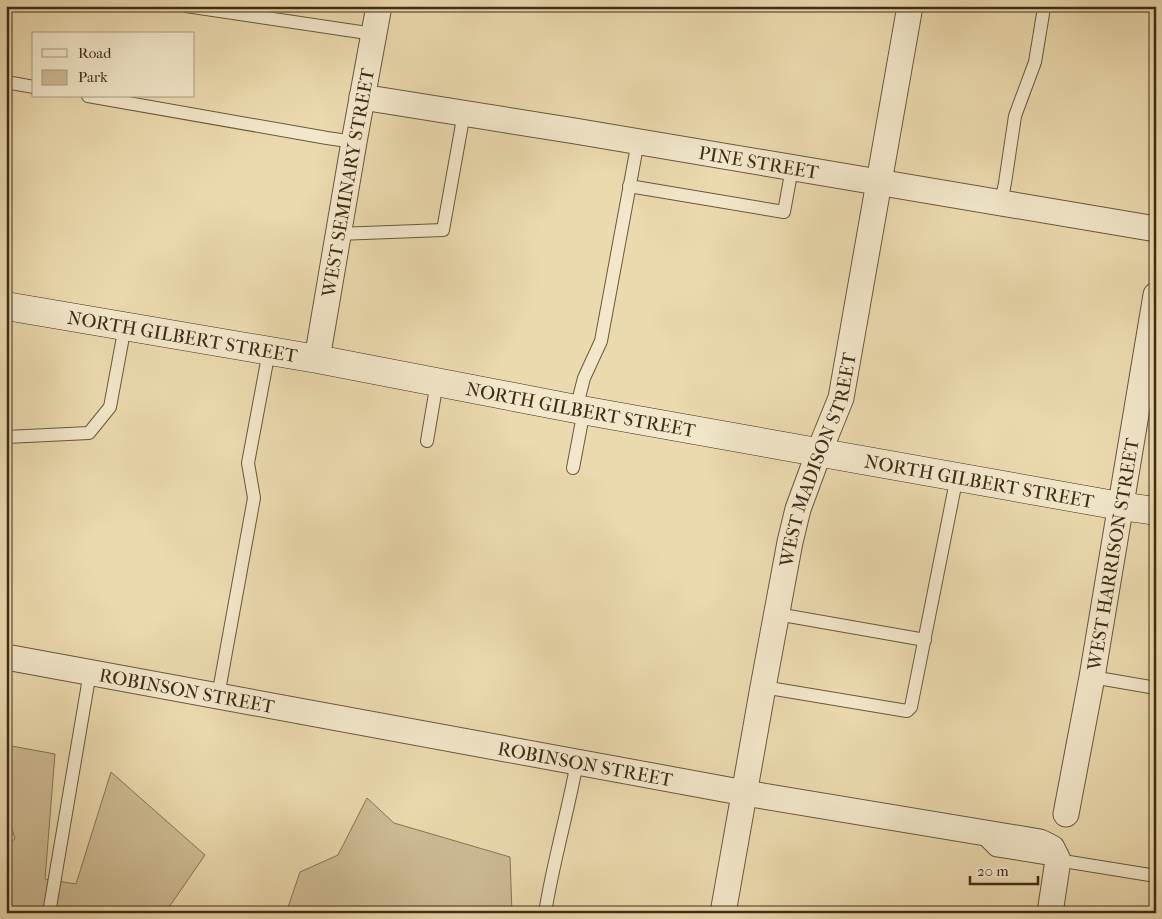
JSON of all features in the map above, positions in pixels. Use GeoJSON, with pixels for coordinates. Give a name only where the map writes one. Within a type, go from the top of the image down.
{"type":"FeatureCollection","features":[{"type":"Feature","properties":{"kind":"main road","name":"NORTH GILBERT STREET"},"geometry":{"type":"LineString","coordinates":[[6,306],[317,359],[580,410],[1156,511]]}},
{"type":"Feature","properties":{"kind":"street","name":"WEST SEMINARY STREET"},"geometry":{"type":"LineString","coordinates":[[317,359],[379,6]]}},
{"type":"Feature","properties":{"kind":"street","name":"WEST MADISON STREET"},"geometry":{"type":"LineString","coordinates":[[723,913],[790,542],[798,509],[841,398],[910,6]]}},
{"type":"Feature","properties":{"kind":"street","name":"PINE STREET"},"geometry":{"type":"LineString","coordinates":[[362,97],[638,141],[1156,228]]}},
{"type":"Feature","properties":{"kind":"street","name":"WEST HARRISON STREET"},"geometry":{"type":"LineString","coordinates":[[1066,814],[1092,677],[1120,506],[1149,375],[1156,295]]}},
{"type":"Feature","properties":{"kind":"street","name":"ROBINSON STREET"},"geometry":{"type":"LineString","coordinates":[[6,657],[745,793],[1040,842],[1052,848],[1058,860]]}},
{"type":"Feature","properties":{"kind":"street"},"geometry":{"type":"LineString","coordinates":[[1050,913],[1058,860]]}},
{"type":"Feature","properties":{"kind":"lane"},"geometry":{"type":"LineString","coordinates":[[186,6],[374,34]]}},
{"type":"Feature","properties":{"kind":"lane"},"geometry":{"type":"LineString","coordinates":[[1001,202],[1015,116],[1035,62],[1044,8]]}},
{"type":"Feature","properties":{"kind":"lane"},"geometry":{"type":"LineString","coordinates":[[6,82],[32,87]]}},
{"type":"Feature","properties":{"kind":"lane"},"geometry":{"type":"LineString","coordinates":[[99,98],[354,142]]}},
{"type":"Feature","properties":{"kind":"lane"},"geometry":{"type":"LineString","coordinates":[[338,234],[443,230],[464,113]]}},
{"type":"Feature","properties":{"kind":"lane"},"geometry":{"type":"LineString","coordinates":[[573,468],[584,378],[601,340],[638,141]]}},
{"type":"Feature","properties":{"kind":"lane"},"geometry":{"type":"LineString","coordinates":[[629,186],[784,212],[792,168]]}},
{"type":"Feature","properties":{"kind":"lane"},"geometry":{"type":"LineString","coordinates":[[6,436],[89,433],[110,407],[125,326]]}},
{"type":"Feature","properties":{"kind":"lane"},"geometry":{"type":"LineString","coordinates":[[218,696],[254,498],[248,464],[269,351]]}},
{"type":"Feature","properties":{"kind":"lane"},"geometry":{"type":"LineString","coordinates":[[427,441],[437,382]]}},
{"type":"Feature","properties":{"kind":"lane"},"geometry":{"type":"LineString","coordinates":[[763,687],[907,711],[911,707],[957,476]]}},
{"type":"Feature","properties":{"kind":"lane"},"geometry":{"type":"LineString","coordinates":[[777,614],[925,640]]}},
{"type":"Feature","properties":{"kind":"lane"},"geometry":{"type":"LineString","coordinates":[[49,913],[90,672]]}},
{"type":"Feature","properties":{"kind":"lane"},"geometry":{"type":"LineString","coordinates":[[1092,677],[1156,688]]}},
{"type":"Feature","properties":{"kind":"lane"},"geometry":{"type":"LineString","coordinates":[[545,913],[577,762]]}},
{"type":"Feature","properties":{"kind":"lane"},"geometry":{"type":"LineString","coordinates":[[1058,860],[1156,876]]}},
{"type":"Feature","properties":{"kind":"green space"},"geometry":{"type":"Polygon","coordinates":[[[6,745],[55,754],[45,879],[76,884],[111,772],[205,855],[165,913],[6,913],[6,845],[15,839],[6,807],[6,745]]]}},
{"type":"Feature","properties":{"kind":"green space"},"geometry":{"type":"Polygon","coordinates":[[[367,798],[394,823],[510,857],[512,913],[286,913],[300,872],[338,855],[367,798]]]}}]}
